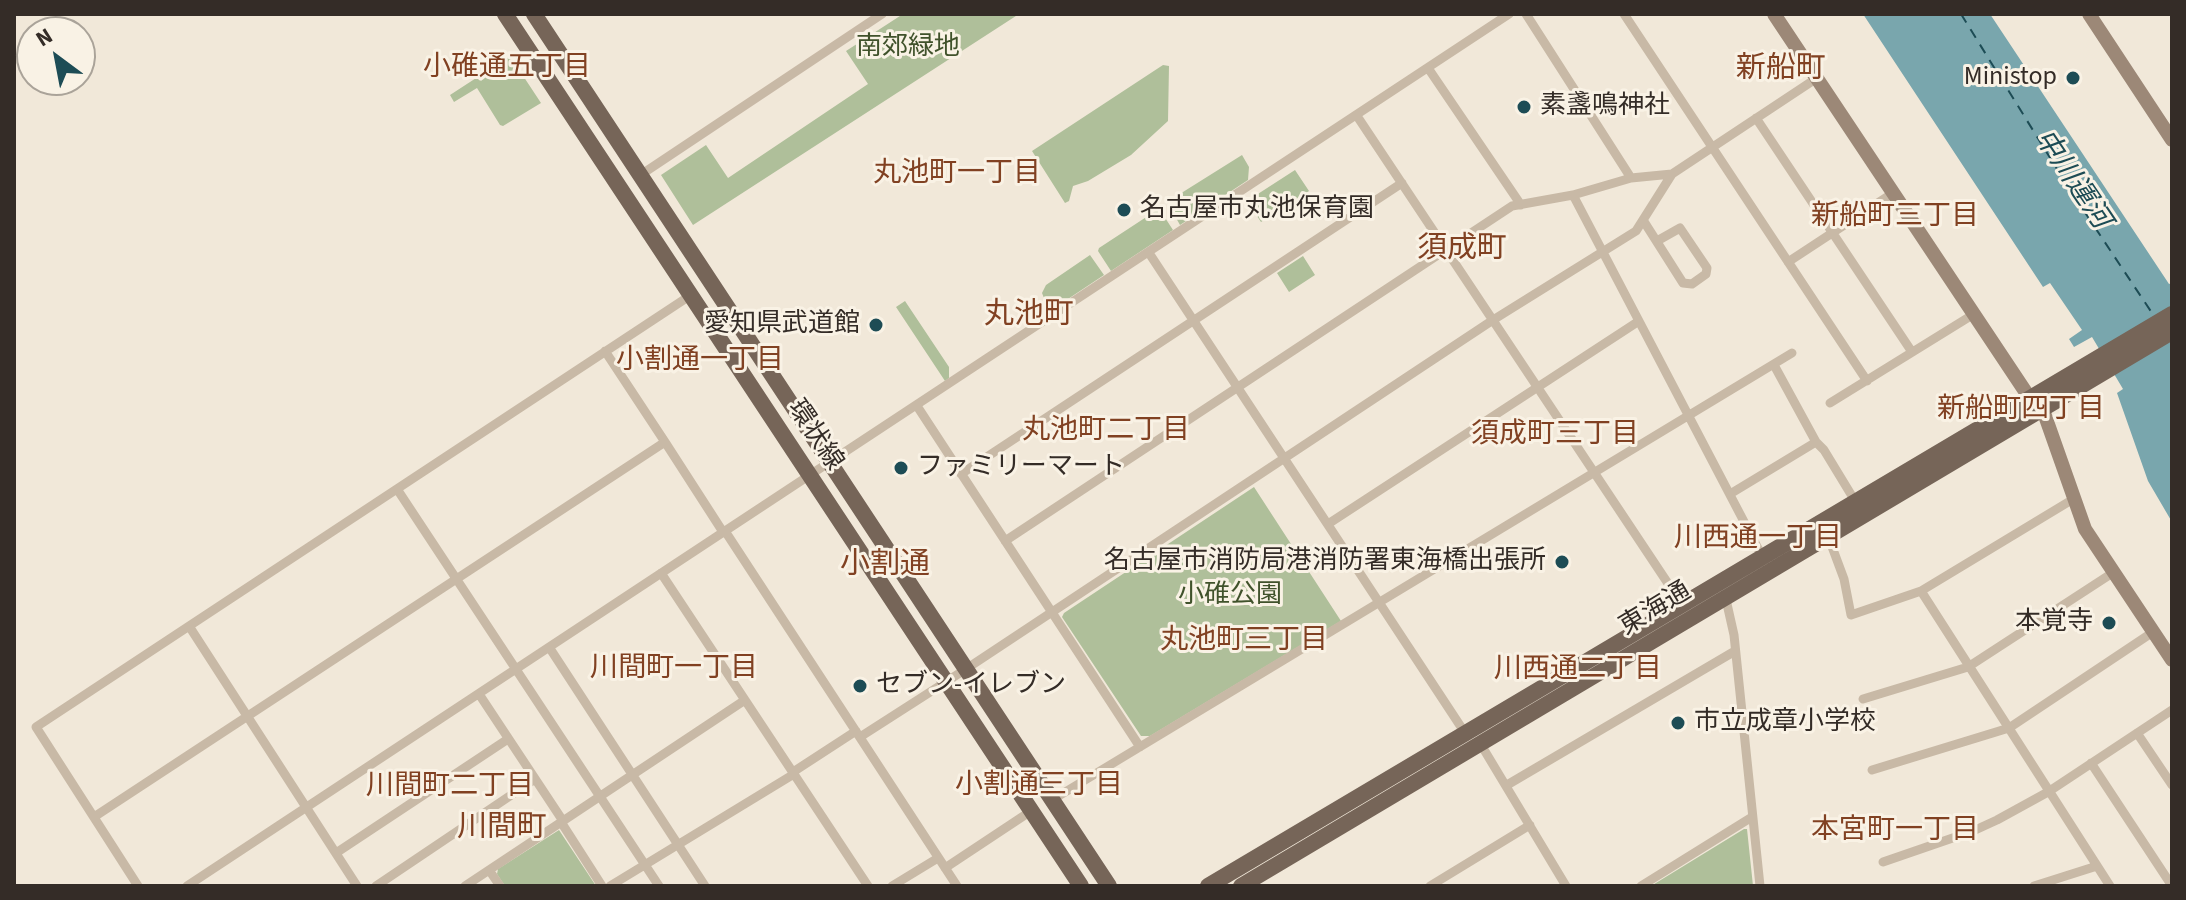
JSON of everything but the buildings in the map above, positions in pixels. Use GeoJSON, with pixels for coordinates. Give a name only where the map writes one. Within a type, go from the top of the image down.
{"type":"FeatureCollection","features":[{"type":"Feature","properties":{"kind":"main road","name":"環状線"},"geometry":{"type":"LineString","coordinates":[[505,14],[1081,886]]}},
{"type":"Feature","properties":{"kind":"main road","name":"環状線"},"geometry":{"type":"LineString","coordinates":[[534,14],[1109,886]]}},
{"type":"Feature","properties":{"kind":"main road"},"geometry":{"type":"LineString","coordinates":[[2093,370],[2172,314]]}},
{"type":"Feature","properties":{"kind":"main road"},"geometry":{"type":"LineString","coordinates":[[1208,886],[1465,733],[1686,610],[1723,580],[2029,397],[2172,332]]}},
{"type":"Feature","properties":{"kind":"main road","name":"東海通"},"geometry":{"type":"LineString","coordinates":[[1241,886],[1480,743],[1686,610],[1725,597],[2043,410],[2093,370]]}},
{"type":"Feature","properties":{"kind":"street"},"geometry":{"type":"LineString","coordinates":[[639,176],[882,14]]}},
{"type":"Feature","properties":{"kind":"street"},"geometry":{"type":"LineString","coordinates":[[187,886],[1509,14]]}},
{"type":"Feature","properties":{"kind":"street"},"geometry":{"type":"LineString","coordinates":[[1526,14],[1631,178]]}},
{"type":"Feature","properties":{"kind":"street"},"geometry":{"type":"LineString","coordinates":[[1774,14],[2029,397],[2043,410],[2085,529],[2172,660]]}},
{"type":"Feature","properties":{"kind":"street"},"geometry":{"type":"LineString","coordinates":[[2089,14],[2172,140]]}},
{"type":"Feature","properties":{"kind":"street"},"geometry":{"type":"LineString","coordinates":[[1627,15],[1867,381]]}},
{"type":"Feature","properties":{"kind":"street"},"geometry":{"type":"LineString","coordinates":[[1428,68],[1521,205]]}},
{"type":"Feature","properties":{"kind":"street"},"geometry":{"type":"LineString","coordinates":[[610,886],[966,669],[1493,320],[1636,231],[1672,174],[1817,78]]}},
{"type":"Feature","properties":{"kind":"street"},"geometry":{"type":"LineString","coordinates":[[1357,116],[1686,610]]}},
{"type":"Feature","properties":{"kind":"street"},"geometry":{"type":"LineString","coordinates":[[1756,118],[1912,352]]}},
{"type":"Feature","properties":{"kind":"street"},"geometry":{"type":"LineString","coordinates":[[1005,541],[1512,206],[1573,195],[1631,178],[1672,174]]}},
{"type":"Feature","properties":{"kind":"street"},"geometry":{"type":"LineString","coordinates":[[961,474],[1402,183]]}},
{"type":"Feature","properties":{"kind":"street"},"geometry":{"type":"LineString","coordinates":[[1788,262],[1893,193]]}},
{"type":"Feature","properties":{"kind":"street"},"geometry":{"type":"LineString","coordinates":[[1573,195],[1762,556]]}},
{"type":"Feature","properties":{"kind":"street"},"geometry":{"type":"LineString","coordinates":[[1643,220],[1683,283],[1692,284],[1706,274],[1707,268],[1680,228],[1657,241]]}},
{"type":"Feature","properties":{"kind":"street"},"geometry":{"type":"LineString","coordinates":[[1149,253],[1465,733]]}},
{"type":"Feature","properties":{"kind":"street"},"geometry":{"type":"LineString","coordinates":[[138,886],[36,727],[691,295]]}},
{"type":"Feature","properties":{"kind":"street"},"geometry":{"type":"LineString","coordinates":[[1830,403],[1974,314]]}},
{"type":"Feature","properties":{"kind":"street"},"geometry":{"type":"LineString","coordinates":[[1328,524],[1639,321]]}},
{"type":"Feature","properties":{"kind":"street"},"geometry":{"type":"LineString","coordinates":[[605,351],[957,886]]}},
{"type":"Feature","properties":{"kind":"street"},"geometry":{"type":"LineString","coordinates":[[1052,800],[1792,353]]}},
{"type":"Feature","properties":{"kind":"street"},"geometry":{"type":"LineString","coordinates":[[1774,365],[1816,442],[1855,501]]}},
{"type":"Feature","properties":{"kind":"street"},"geometry":{"type":"LineString","coordinates":[[917,406],[1140,747]]}},
{"type":"Feature","properties":{"kind":"street"},"geometry":{"type":"LineString","coordinates":[[94,817],[665,442]]}},
{"type":"Feature","properties":{"kind":"street"},"geometry":{"type":"LineString","coordinates":[[1730,494],[1816,442]]}},
{"type":"Feature","properties":{"kind":"street"},"geometry":{"type":"LineString","coordinates":[[397,489],[659,886]]}},
{"type":"Feature","properties":{"kind":"street"},"geometry":{"type":"LineString","coordinates":[[1828,536],[1844,579],[1851,615],[1921,591],[2075,498]]}},
{"type":"Feature","properties":{"kind":"street"},"geometry":{"type":"LineString","coordinates":[[1863,699],[1968,667],[2114,572]]}},
{"type":"Feature","properties":{"kind":"street"},"geometry":{"type":"LineString","coordinates":[[661,573],[868,886]]}},
{"type":"Feature","properties":{"kind":"street"},"geometry":{"type":"LineString","coordinates":[[1723,580],[1735,651],[1760,886]]}},
{"type":"Feature","properties":{"kind":"street"},"geometry":{"type":"LineString","coordinates":[[1921,591],[2110,886]]}},
{"type":"Feature","properties":{"kind":"street"},"geometry":{"type":"LineString","coordinates":[[189,626],[357,886]]}},
{"type":"Feature","properties":{"kind":"street"},"geometry":{"type":"LineString","coordinates":[[1872,770],[2009,728],[2153,632]]}},
{"type":"Feature","properties":{"kind":"street"},"geometry":{"type":"LineString","coordinates":[[549,647],[705,886]]}},
{"type":"Feature","properties":{"kind":"street"},"geometry":{"type":"LineString","coordinates":[[1507,785],[1735,651]]}},
{"type":"Feature","properties":{"kind":"street"},"geometry":{"type":"LineString","coordinates":[[479,694],[602,886]]}},
{"type":"Feature","properties":{"kind":"street"},"geometry":{"type":"LineString","coordinates":[[465,886],[745,700]]}},
{"type":"Feature","properties":{"kind":"street"},"geometry":{"type":"LineString","coordinates":[[1883,862],[1973,831],[2048,792],[2172,710]]}},
{"type":"Feature","properties":{"kind":"street"},"geometry":{"type":"LineString","coordinates":[[2137,733],[2172,785]]}},
{"type":"Feature","properties":{"kind":"street"},"geometry":{"type":"LineString","coordinates":[[336,853],[508,739]]}},
{"type":"Feature","properties":{"kind":"street"},"geometry":{"type":"LineString","coordinates":[[1480,743],[1566,886]]}},
{"type":"Feature","properties":{"kind":"street"},"geometry":{"type":"LineString","coordinates":[[2091,763],[2172,886]]}},
{"type":"Feature","properties":{"kind":"street"},"geometry":{"type":"LineString","coordinates":[[376,886],[535,779]]}},
{"type":"Feature","properties":{"kind":"street"},"geometry":{"type":"LineString","coordinates":[[945,868],[1031,811]]}},
{"type":"Feature","properties":{"kind":"street"},"geometry":{"type":"LineString","coordinates":[[1641,886],[1752,817]]}},
{"type":"Feature","properties":{"kind":"street"},"geometry":{"type":"LineString","coordinates":[[1430,886],[1530,825]]}},
{"type":"Feature","properties":{"kind":"street"},"geometry":{"type":"LineString","coordinates":[[892,886],[938,858]]}},
{"type":"Feature","properties":{"kind":"street"},"geometry":{"type":"LineString","coordinates":[[2034,886],[2097,866]]}},
{"type":"Feature","properties":{"kind":"street"},"geometry":{"type":"LineString","coordinates":[[489,870],[500,886]]}},
{"type":"Feature","properties":{"kind":"green space","name":"南郊緑地"},"geometry":{"type":"Polygon","coordinates":[[[903,14],[1019,14],[693,225],[661,175],[706,145],[728,178],[868,84],[846,51],[903,14]]]}},
{"type":"Feature","properties":{"kind":"green space"},"geometry":{"type":"Polygon","coordinates":[[[510,56],[541,103],[503,126],[477,88],[454,102],[450,95],[510,56]]]}},
{"type":"Feature","properties":{"kind":"green space"},"geometry":{"type":"Polygon","coordinates":[[[1163,65],[1169,66],[1168,121],[1131,155],[1088,181],[1073,186],[1069,201],[1065,203],[1032,151],[1163,65]]]}},
{"type":"Feature","properties":{"kind":"green space"},"geometry":{"type":"Polygon","coordinates":[[[1242,155],[1249,167],[1248,180],[1180,225],[1167,202],[1242,155]]]}},
{"type":"Feature","properties":{"kind":"green space"},"geometry":{"type":"Polygon","coordinates":[[[1295,170],[1309,191],[1261,222],[1247,201],[1295,170]]]}},
{"type":"Feature","properties":{"kind":"green space"},"geometry":{"type":"Polygon","coordinates":[[[1157,210],[1173,230],[1111,271],[1099,248],[1157,210]]]}},
{"type":"Feature","properties":{"kind":"green space"},"geometry":{"type":"Polygon","coordinates":[[[1090,255],[1104,275],[1056,307],[1046,303],[1042,293],[1046,285],[1090,255]]]}},
{"type":"Feature","properties":{"kind":"green space"},"geometry":{"type":"Polygon","coordinates":[[[1303,256],[1315,275],[1289,292],[1277,273],[1303,256]]]}},
{"type":"Feature","properties":{"kind":"green space"},"geometry":{"type":"Polygon","coordinates":[[[905,301],[949,367],[949,378],[945,381],[896,307],[905,301]]]}},
{"type":"Feature","properties":{"kind":"green space","name":"小碓公園"},"geometry":{"type":"Polygon","coordinates":[[[1254,487],[1341,621],[1150,736],[1141,736],[1062,617],[1254,487]]]}},
{"type":"Feature","properties":{"kind":"green space"},"geometry":{"type":"Polygon","coordinates":[[[1747,829],[1753,886],[1651,886],[1747,829]]]}},
{"type":"Feature","properties":{"kind":"green space"},"geometry":{"type":"Polygon","coordinates":[[[559,830],[596,886],[505,886],[497,874],[498,869],[559,830]]]}},
{"type":"Feature","properties":{"kind":"water","name":"中川運河"},"geometry":{"type":"Polygon","coordinates":[[[1863,14],[1990,14],[2169,284],[2172,283],[2172,522],[2148,481],[2117,393],[2123,389],[2092,337],[2074,347],[2069,339],[2082,330],[2050,283],[2043,287],[1863,14]]]}},
{"type":"Feature","properties":{"kind":"ferry route"},"geometry":{"type":"LineString","coordinates":[[1961,14],[2070,190],[2154,316]]}},
{"type":"Feature","properties":{"kind":"place","name":"Ministop"},"geometry":{"type":"Point","coordinates":[2073,78]}},
{"type":"Feature","properties":{"kind":"place","name":"素盞鳴神社"},"geometry":{"type":"Point","coordinates":[1524,107]}},
{"type":"Feature","properties":{"kind":"place","name":"名古屋市丸池保育園"},"geometry":{"type":"Point","coordinates":[1124,210]}},
{"type":"Feature","properties":{"kind":"place","name":"愛知県武道館"},"geometry":{"type":"Point","coordinates":[876,325]}},
{"type":"Feature","properties":{"kind":"place","name":"ファミリーマート"},"geometry":{"type":"Point","coordinates":[901,468]}},
{"type":"Feature","properties":{"kind":"place","name":"名古屋市消防局港消防署東海橋出張所"},"geometry":{"type":"Point","coordinates":[1562,562]}},
{"type":"Feature","properties":{"kind":"place","name":"本覚寺"},"geometry":{"type":"Point","coordinates":[2109,623]}},
{"type":"Feature","properties":{"kind":"place","name":"セブン-イレブン"},"geometry":{"type":"Point","coordinates":[860,686]}},
{"type":"Feature","properties":{"kind":"place","name":"市立成章小学校"},"geometry":{"type":"Point","coordinates":[1678,723]}},
{"type":"Feature","properties":{"kind":"district","name":"小碓通五丁目"},"geometry":{"type":"Point","coordinates":[507,69]}},
{"type":"Feature","properties":{"kind":"district","name":"新船町"},"geometry":{"type":"Point","coordinates":[1781,70]}},
{"type":"Feature","properties":{"kind":"district","name":"丸池町一丁目"},"geometry":{"type":"Point","coordinates":[957,175]}},
{"type":"Feature","properties":{"kind":"district","name":"新船町三丁目"},"geometry":{"type":"Point","coordinates":[1895,218]}},
{"type":"Feature","properties":{"kind":"district","name":"須成町"},"geometry":{"type":"Point","coordinates":[1462,250]}},
{"type":"Feature","properties":{"kind":"district","name":"丸池町"},"geometry":{"type":"Point","coordinates":[1029,316]}},
{"type":"Feature","properties":{"kind":"district","name":"小割通一丁目"},"geometry":{"type":"Point","coordinates":[700,362]}},
{"type":"Feature","properties":{"kind":"district","name":"新船町四丁目"},"geometry":{"type":"Point","coordinates":[2021,411]}},
{"type":"Feature","properties":{"kind":"district","name":"丸池町二丁目"},"geometry":{"type":"Point","coordinates":[1106,432]}},
{"type":"Feature","properties":{"kind":"district","name":"須成町三丁目"},"geometry":{"type":"Point","coordinates":[1555,436]}},
{"type":"Feature","properties":{"kind":"district","name":"川西通一丁目"},"geometry":{"type":"Point","coordinates":[1758,540]}},
{"type":"Feature","properties":{"kind":"district","name":"小割通"},"geometry":{"type":"Point","coordinates":[885,566]}},
{"type":"Feature","properties":{"kind":"district","name":"丸池町三丁目"},"geometry":{"type":"Point","coordinates":[1244,642]}},
{"type":"Feature","properties":{"kind":"district","name":"川間町一丁目"},"geometry":{"type":"Point","coordinates":[674,670]}},
{"type":"Feature","properties":{"kind":"district","name":"川西通二丁目"},"geometry":{"type":"Point","coordinates":[1578,671]}},
{"type":"Feature","properties":{"kind":"district","name":"小割通三丁目"},"geometry":{"type":"Point","coordinates":[1039,787]}},
{"type":"Feature","properties":{"kind":"district","name":"川間町二丁目"},"geometry":{"type":"Point","coordinates":[450,788]}},
{"type":"Feature","properties":{"kind":"district","name":"川間町"},"geometry":{"type":"Point","coordinates":[502,829]}},
{"type":"Feature","properties":{"kind":"district","name":"本宮町一丁目"},"geometry":{"type":"Point","coordinates":[1895,832]}}]}
